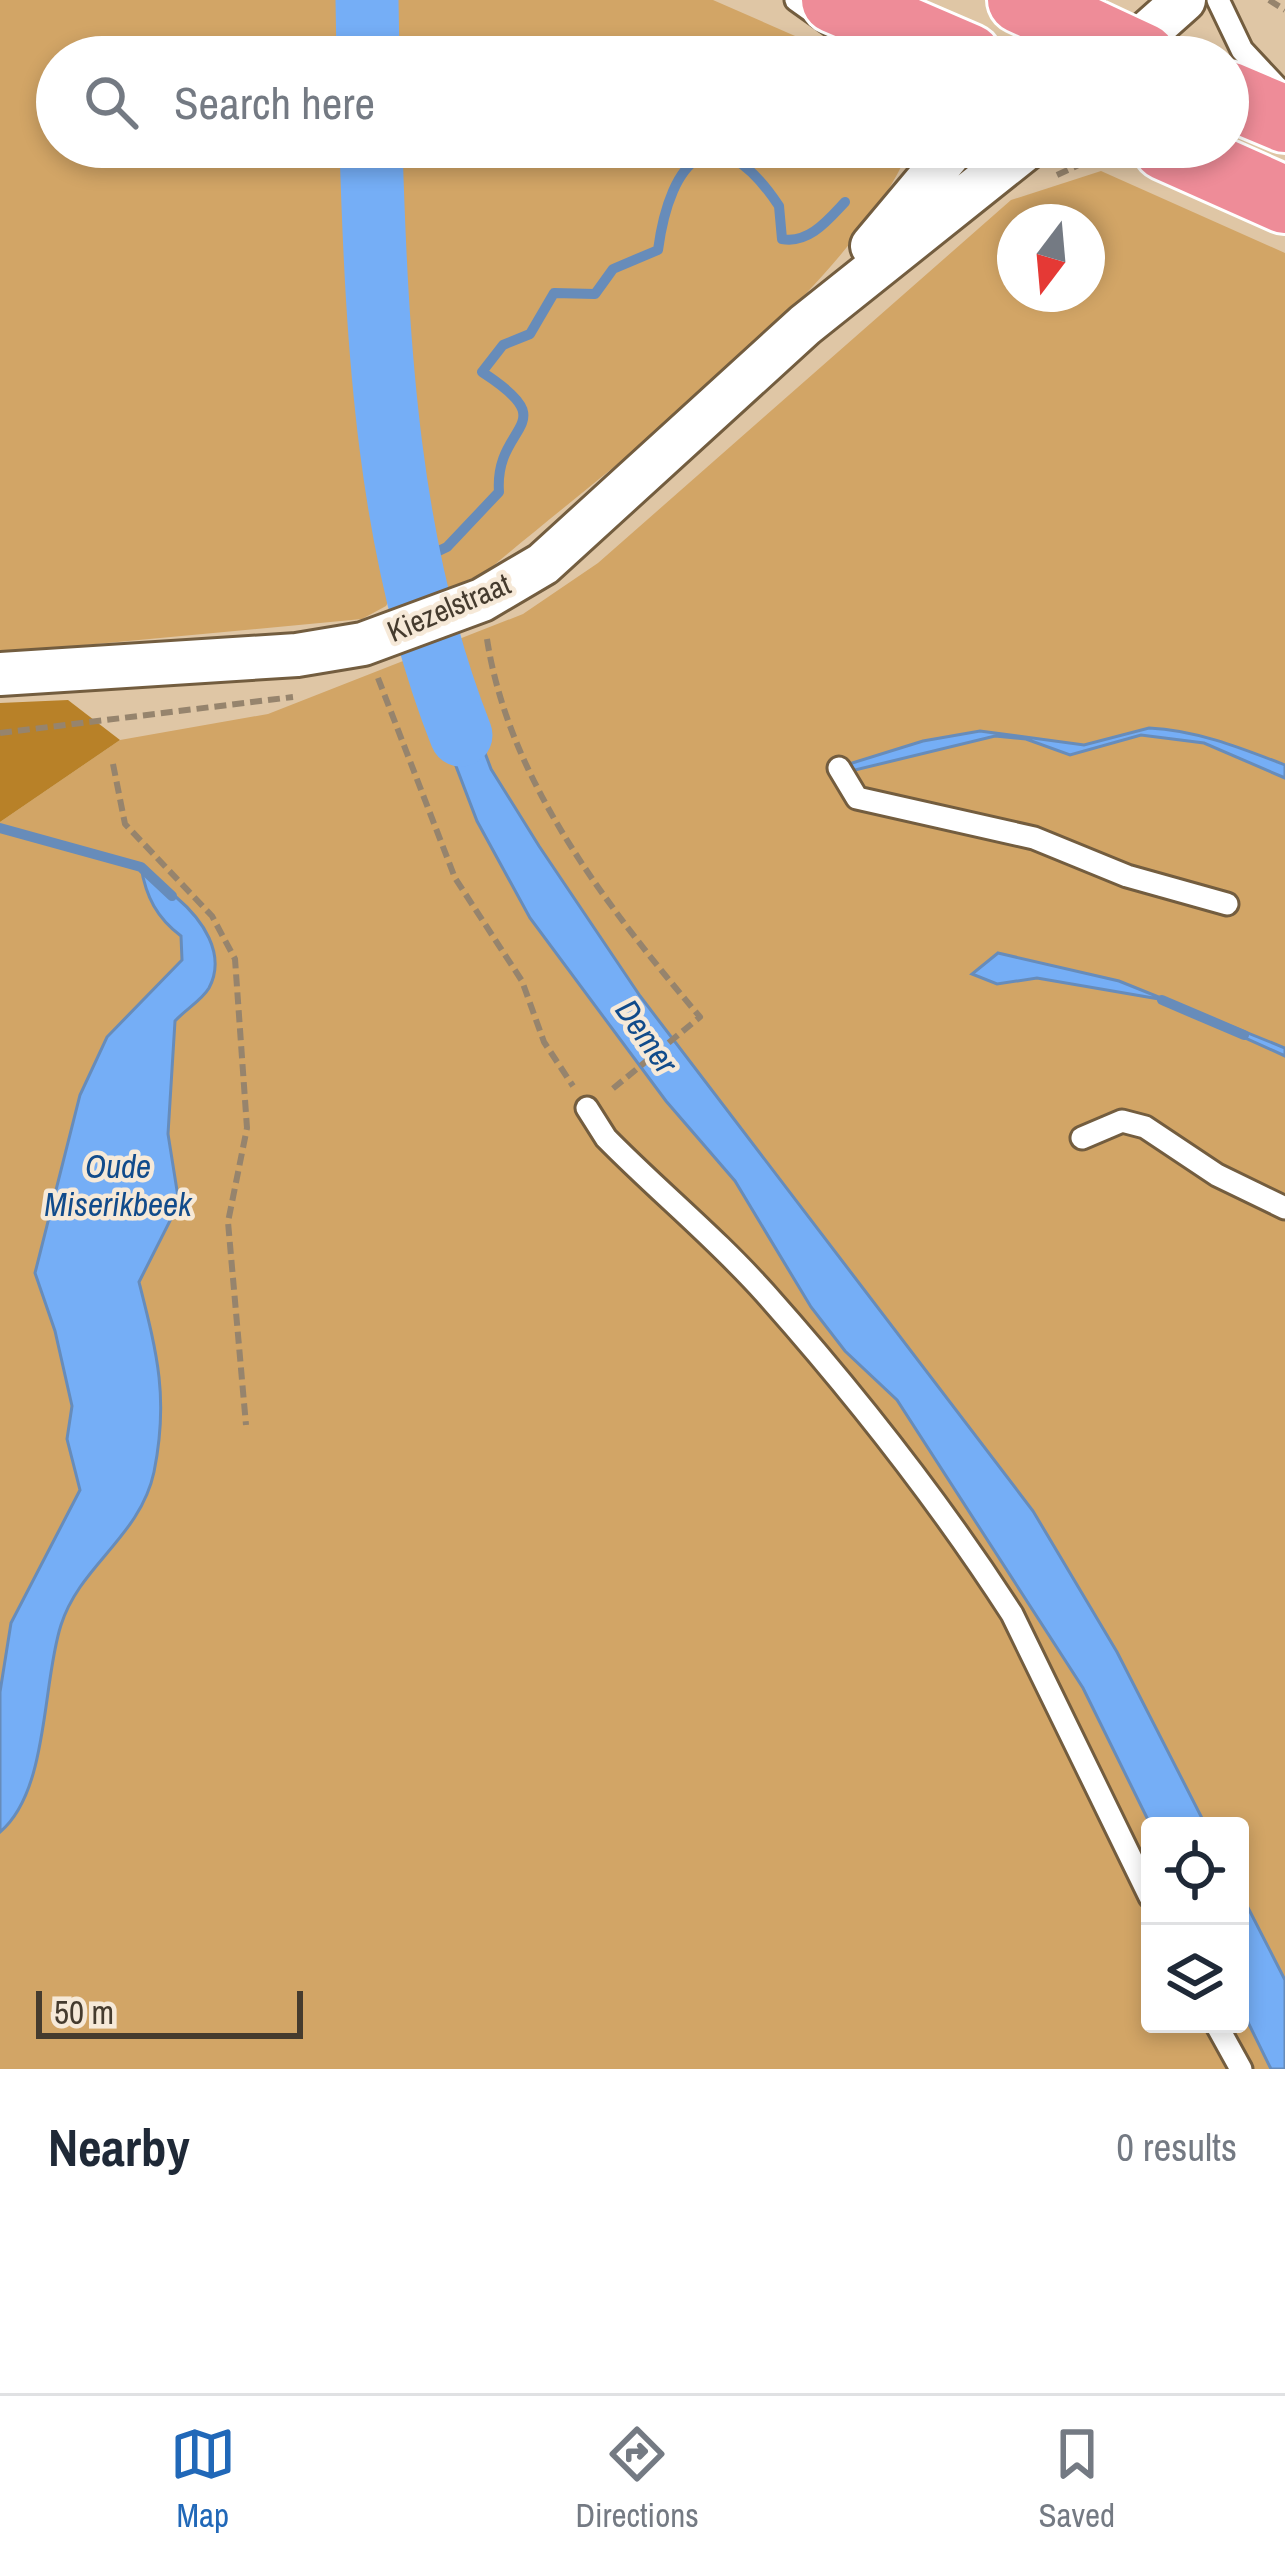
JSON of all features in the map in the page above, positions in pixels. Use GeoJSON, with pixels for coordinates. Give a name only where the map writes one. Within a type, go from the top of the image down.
{"type":"FeatureCollection","features":[{"type":"Feature","properties":{"kind":"highway"},"geometry":{"type":"LineString","coordinates":[[836,0],[919,36]]}},
{"type":"Feature","properties":{"kind":"highway"},"geometry":{"type":"LineString","coordinates":[[1249,103],[1285,119]]}},
{"type":"Feature","properties":{"kind":"highway"},"geometry":{"type":"LineString","coordinates":[[1213,168],[1285,200]]}},
{"type":"Feature","properties":{"kind":"street"},"geometry":{"type":"LineString","coordinates":[[1087,35],[1184,0]]}},
{"type":"Feature","properties":{"kind":"street","name":"Kiezelstraat"},"geometry":{"type":"LineString","coordinates":[[806,325],[922,168]]}},
{"type":"Feature","properties":{"kind":"street","name":"Kiezelstraat"},"geometry":{"type":"LineString","coordinates":[[0,674],[380,651],[543,564],[806,325],[1002,168]]}},
{"type":"Feature","properties":{"kind":"lane"},"geometry":{"type":"LineString","coordinates":[[796,0],[847,36]]}},
{"type":"Feature","properties":{"kind":"lane"},"geometry":{"type":"LineString","coordinates":[[1218,0],[1235,36]]}},
{"type":"Feature","properties":{"kind":"lane"},"geometry":{"type":"LineString","coordinates":[[1249,57],[1285,96]]}},
{"type":"Feature","properties":{"kind":"lane"},"geometry":{"type":"LineString","coordinates":[[838,768],[856,798],[1034,838],[1126,876],[1227,904]]}},
{"type":"Feature","properties":{"kind":"lane"},"geometry":{"type":"LineString","coordinates":[[587,1108],[620,1152],[765,1293],[881,1432],[988,1576],[1012,1614],[1141,1879]]}},
{"type":"Feature","properties":{"kind":"lane"},"geometry":{"type":"LineString","coordinates":[[1082,1138],[1122,1121],[1145,1127],[1217,1175],[1285,1208]]}},
{"type":"Feature","properties":{"kind":"lane"},"geometry":{"type":"LineString","coordinates":[[1221,2033],[1241,2069]]}},
{"type":"Feature","properties":{"kind":"path"},"geometry":{"type":"LineString","coordinates":[[1268,0],[1285,10]]}},
{"type":"Feature","properties":{"kind":"path"},"geometry":{"type":"LineString","coordinates":[[475,603],[519,757],[626,924],[700,1017],[610,1090]]}},
{"type":"Feature","properties":{"kind":"path"},"geometry":{"type":"LineString","coordinates":[[380,651],[455,878],[522,981],[544,1042],[587,1108]]}},
{"type":"Feature","properties":{"kind":"path"},"geometry":{"type":"LineString","coordinates":[[0,733],[207,711]]}},
{"type":"Feature","properties":{"kind":"path"},"geometry":{"type":"LineString","coordinates":[[113,764],[125,824],[212,916],[235,959],[247,1128],[228,1222],[246,1426]]}},
{"type":"Feature","properties":{"kind":"shaded area"},"geometry":{"type":"Polygon","coordinates":[[[0,0],[340,0],[343,36],[36,36],[36,168],[352,168],[370,418],[394,591],[386,606],[362,619],[0,653],[0,0]]]}},
{"type":"Feature","properties":{"kind":"shaded area"},"geometry":{"type":"Polygon","coordinates":[[[392,0],[713,0],[795,36],[393,36],[392,0]]]}},
{"type":"Feature","properties":{"kind":"shaded area"},"geometry":{"type":"Polygon","coordinates":[[[398,168],[899,168],[879,204],[835,261],[781,319],[658,430],[486,572],[447,589],[422,547],[415,514],[398,168]]]}},
{"type":"Feature","properties":{"kind":"shaded area"},"geometry":{"type":"Polygon","coordinates":[[[1101,171],[1285,253],[1285,2069],[0,2069],[0,822],[120,740],[268,714],[523,614],[598,563],[997,212],[997,312],[1105,312],[1105,204],[1006,204],[1101,171]]]}},
{"type":"Feature","properties":{"kind":"shaded area"},"geometry":{"type":"Polygon","coordinates":[[[68,700],[120,740],[0,822],[0,703],[68,700]]]}},
{"type":"Feature","properties":{"kind":"water"},"geometry":{"type":"Polygon","coordinates":[[[446,649],[491,769],[640,996],[1033,1511],[1117,1652],[1201,1817],[1147,1817],[1083,1688],[897,1400],[845,1351],[811,1307],[735,1181],[666,1101],[530,918],[477,821],[446,740],[423,658],[446,649]]]}},
{"type":"Feature","properties":{"kind":"water"},"geometry":{"type":"Polygon","coordinates":[[[1149,728],[1201,736],[1252,752],[1285,765],[1285,778],[1204,743],[1141,735],[1070,755],[1026,739],[995,736],[851,771],[849,764],[923,741],[980,731],[1084,745],[1149,728]]]}},
{"type":"Feature","properties":{"kind":"water","name":"Oude Miserikbeek"},"geometry":{"type":"Polygon","coordinates":[[[141,867],[195,916],[209,938],[215,963],[209,988],[175,1021],[168,1134],[179,1203],[139,1282],[159,1376],[158,1446],[147,1495],[82,1585],[61,1625],[36,1764],[16,1814],[0,1832],[0,1692],[11,1623],[80,1490],[67,1439],[72,1406],[55,1331],[35,1273],[80,1095],[107,1037],[182,960],[181,936],[154,906],[141,867]]]}},
{"type":"Feature","properties":{"kind":"water"},"geometry":{"type":"Polygon","coordinates":[[[998,953],[1119,981],[1285,1048],[1285,1056],[1159,999],[1037,978],[997,984],[972,974],[998,953]]]}},
{"type":"Feature","properties":{"kind":"water"},"geometry":{"type":"Polygon","coordinates":[[[1249,1910],[1285,1980],[1285,2069],[1271,2069],[1249,2024],[1249,1910]]]}},
{"type":"Feature","properties":{"kind":"waterway","name":"Demer"},"geometry":{"type":"LineString","coordinates":[[367,0],[368,36]]}},
{"type":"Feature","properties":{"kind":"waterway","name":"Demer"},"geometry":{"type":"LineString","coordinates":[[372,168],[383,371],[402,520],[436,665],[461,735]]}},
{"type":"Feature","properties":{"kind":"waterway"},"geometry":{"type":"LineString","coordinates":[[411,564],[447,547],[499,492],[500,469],[523,416],[520,404],[507,390],[482,372],[503,345],[530,334],[554,293],[595,294],[613,269],[658,250],[673,191],[688,168]]}},
{"type":"Feature","properties":{"kind":"waterway"},"geometry":{"type":"LineString","coordinates":[[745,168],[779,206],[782,239],[809,234],[845,202]]}},
{"type":"Feature","properties":{"kind":"waterway","name":"Oude Miserikbeek"},"geometry":{"type":"LineString","coordinates":[[0,828],[141,867],[172,896]]}},
{"type":"Feature","properties":{"kind":"waterway"},"geometry":{"type":"LineString","coordinates":[[1162,1000],[1244,1035]]}}]}
